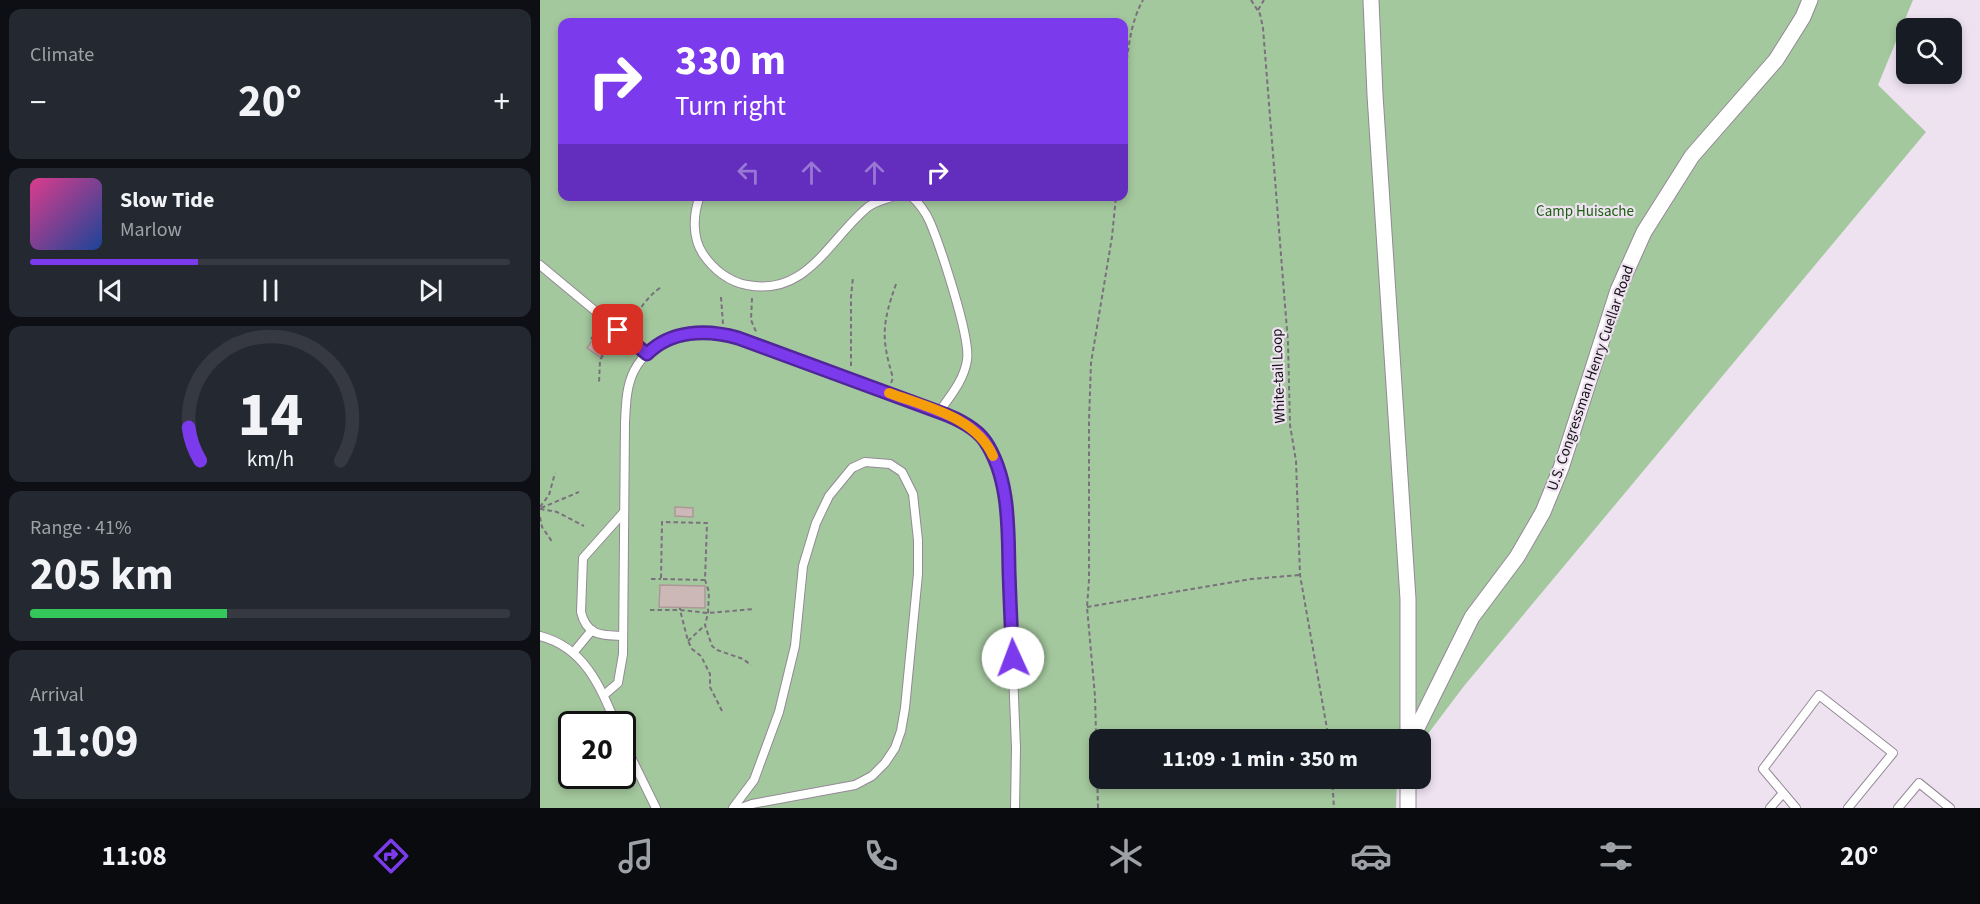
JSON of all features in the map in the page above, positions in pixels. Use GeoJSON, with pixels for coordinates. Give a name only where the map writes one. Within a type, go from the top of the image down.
{"type":"FeatureCollection","features":[{"type":"Feature","properties":{"kind":"street","name":"U.S. Congressman Henry Cuellar Road"},"geometry":{"type":"LineString","coordinates":[[1371,0],[1375,95],[1408,599],[1409,729]]}},
{"type":"Feature","properties":{"kind":"street","name":"U.S. Congressman Henry Cuellar Road"},"geometry":{"type":"LineString","coordinates":[[1415,729],[1472,617],[1517,557],[1543,512],[1561,468],[1618,290],[1649,222],[1692,156],[1776,60],[1803,17],[1810,0]]}},
{"type":"Feature","properties":{"kind":"street"},"geometry":{"type":"LineString","coordinates":[[1408,789],[1408,808]]}},
{"type":"Feature","properties":{"kind":"lane"},"geometry":{"type":"LineString","coordinates":[[699,201],[695,223],[697,246],[710,264],[725,276],[743,285],[759,288],[792,280],[808,271],[868,207],[880,201]]}},
{"type":"Feature","properties":{"kind":"lane"},"geometry":{"type":"LineString","coordinates":[[916,201],[929,221],[962,321],[967,345],[968,357],[965,371],[939,412]]}},
{"type":"Feature","properties":{"kind":"lane"},"geometry":{"type":"LineString","coordinates":[[540,265],[647,354]]}},
{"type":"Feature","properties":{"kind":"lane"},"geometry":{"type":"LineString","coordinates":[[604,695],[615,687],[621,677],[625,422],[628,391],[634,372],[647,354],[658,345],[679,336],[699,332],[722,334],[939,412],[969,427],[984,441],[995,462],[1003,490],[1007,526],[1016,748],[1015,808]]}},
{"type":"Feature","properties":{"kind":"lane"},"geometry":{"type":"LineString","coordinates":[[733,808],[754,780],[779,712],[795,646],[802,566],[820,514],[829,496],[852,468],[866,462],[890,464],[902,472],[913,494],[918,540],[918,574],[905,708],[895,748],[872,776],[855,785],[741,808]]}},
{"type":"Feature","properties":{"kind":"lane"},"geometry":{"type":"LineString","coordinates":[[623,636],[599,635],[584,620],[581,612],[583,558],[624,512]]}},
{"type":"Feature","properties":{"kind":"lane"},"geometry":{"type":"LineString","coordinates":[[573,653],[592,630]]}},
{"type":"Feature","properties":{"kind":"lane"},"geometry":{"type":"LineString","coordinates":[[540,636],[558,642],[573,653],[590,671],[611,711]]}},
{"type":"Feature","properties":{"kind":"lane"},"geometry":{"type":"LineString","coordinates":[[1796,808],[1763,769],[1819,695],[1893,753],[1848,808]]}},
{"type":"Feature","properties":{"kind":"lane"},"geometry":{"type":"LineString","coordinates":[[636,767],[656,808]]}},
{"type":"Feature","properties":{"kind":"lane"},"geometry":{"type":"LineString","coordinates":[[1898,808],[1919,783],[1950,808]]}},
{"type":"Feature","properties":{"kind":"lane"},"geometry":{"type":"LineString","coordinates":[[1770,808],[1783,793]]}},
{"type":"Feature","properties":{"kind":"path"},"geometry":{"type":"LineString","coordinates":[[1128,51],[1136,13],[1143,0]]}},
{"type":"Feature","properties":{"kind":"path","name":"White-tail Loop"},"geometry":{"type":"LineString","coordinates":[[1251,0],[1258,10],[1263,28],[1288,343],[1290,425],[1296,461],[1300,575],[1327,729]]}},
{"type":"Feature","properties":{"kind":"path"},"geometry":{"type":"LineString","coordinates":[[1258,10],[1264,0]]}},
{"type":"Feature","properties":{"kind":"path"},"geometry":{"type":"LineString","coordinates":[[1098,808],[1095,696],[1088,607],[1091,363],[1112,237],[1116,201]]}},
{"type":"Feature","properties":{"kind":"path"},"geometry":{"type":"LineString","coordinates":[[850,366],[853,277]]}},
{"type":"Feature","properties":{"kind":"path"},"geometry":{"type":"LineString","coordinates":[[889,386],[893,378],[883,343],[884,326],[896,284]]}},
{"type":"Feature","properties":{"kind":"path"},"geometry":{"type":"LineString","coordinates":[[630,329],[646,298],[661,286]]}},
{"type":"Feature","properties":{"kind":"path"},"geometry":{"type":"LineString","coordinates":[[721,297],[723,324]]}},
{"type":"Feature","properties":{"kind":"path"},"geometry":{"type":"LineString","coordinates":[[752,298],[751,320],[757,334]]}},
{"type":"Feature","properties":{"kind":"path"},"geometry":{"type":"LineString","coordinates":[[591,339],[597,331],[612,340],[600,358],[599,383]]}},
{"type":"Feature","properties":{"kind":"path"},"geometry":{"type":"LineString","coordinates":[[596,355],[600,358]]}},
{"type":"Feature","properties":{"kind":"path"},"geometry":{"type":"LineString","coordinates":[[540,508],[549,495],[555,473]]}},
{"type":"Feature","properties":{"kind":"path"},"geometry":{"type":"LineString","coordinates":[[540,508],[579,492]]}},
{"type":"Feature","properties":{"kind":"path"},"geometry":{"type":"LineString","coordinates":[[540,508],[557,512],[584,526]]}},
{"type":"Feature","properties":{"kind":"path"},"geometry":{"type":"LineString","coordinates":[[540,518],[542,527],[553,543]]}},
{"type":"Feature","properties":{"kind":"path"},"geometry":{"type":"LineString","coordinates":[[661,579],[662,522],[707,523],[705,580],[709,592],[705,625],[712,646],[743,659],[751,665]]}},
{"type":"Feature","properties":{"kind":"path"},"geometry":{"type":"LineString","coordinates":[[1088,607],[1251,579],[1300,575]]}},
{"type":"Feature","properties":{"kind":"path"},"geometry":{"type":"LineString","coordinates":[[651,579],[705,580]]}},
{"type":"Feature","properties":{"kind":"path"},"geometry":{"type":"LineString","coordinates":[[682,580],[682,585]]}},
{"type":"Feature","properties":{"kind":"path"},"geometry":{"type":"LineString","coordinates":[[680,609],[687,641],[692,649],[701,656],[710,674],[710,687],[722,711]]}},
{"type":"Feature","properties":{"kind":"path"},"geometry":{"type":"LineString","coordinates":[[650,610],[680,609],[708,613],[754,609]]}},
{"type":"Feature","properties":{"kind":"path"},"geometry":{"type":"LineString","coordinates":[[687,641],[705,625]]}},
{"type":"Feature","properties":{"kind":"path"},"geometry":{"type":"LineString","coordinates":[[1333,789],[1334,808]]}},
{"type":"Feature","properties":{"kind":"green space","name":"Camp Huisache"},"geometry":{"type":"Polygon","coordinates":[[[540,0],[1913,0],[1906,18],[1896,18],[1896,41],[1878,85],[1926,132],[1464,686],[1431,730],[1089,729],[1089,789],[1397,789],[1396,808],[540,808],[540,0]]]}},
{"type":"Feature","properties":{"kind":"building"},"geometry":{"type":"Polygon","coordinates":[[[598,332],[611,341],[600,357],[587,348],[598,332]]]}},
{"type":"Feature","properties":{"kind":"building"},"geometry":{"type":"Polygon","coordinates":[[[675,507],[693,508],[693,517],[675,516],[675,507]]]}},
{"type":"Feature","properties":{"kind":"building"},"geometry":{"type":"Polygon","coordinates":[[[660,585],[705,586],[705,608],[659,607],[660,585]]]}},
{"type":"Feature","properties":{"kind":"slow traffic"},"geometry":{"type":"LineString","coordinates":[[889,393],[957,420],[978,433],[993,456]]}},
{"type":"Feature","properties":{"kind":"route"},"geometry":{"type":"LineString","coordinates":[[618,330],[647,354],[658,345],[690,333],[710,332],[738,338],[939,412],[978,433],[995,462],[1003,490],[1007,526],[1013,658]]}}]}
